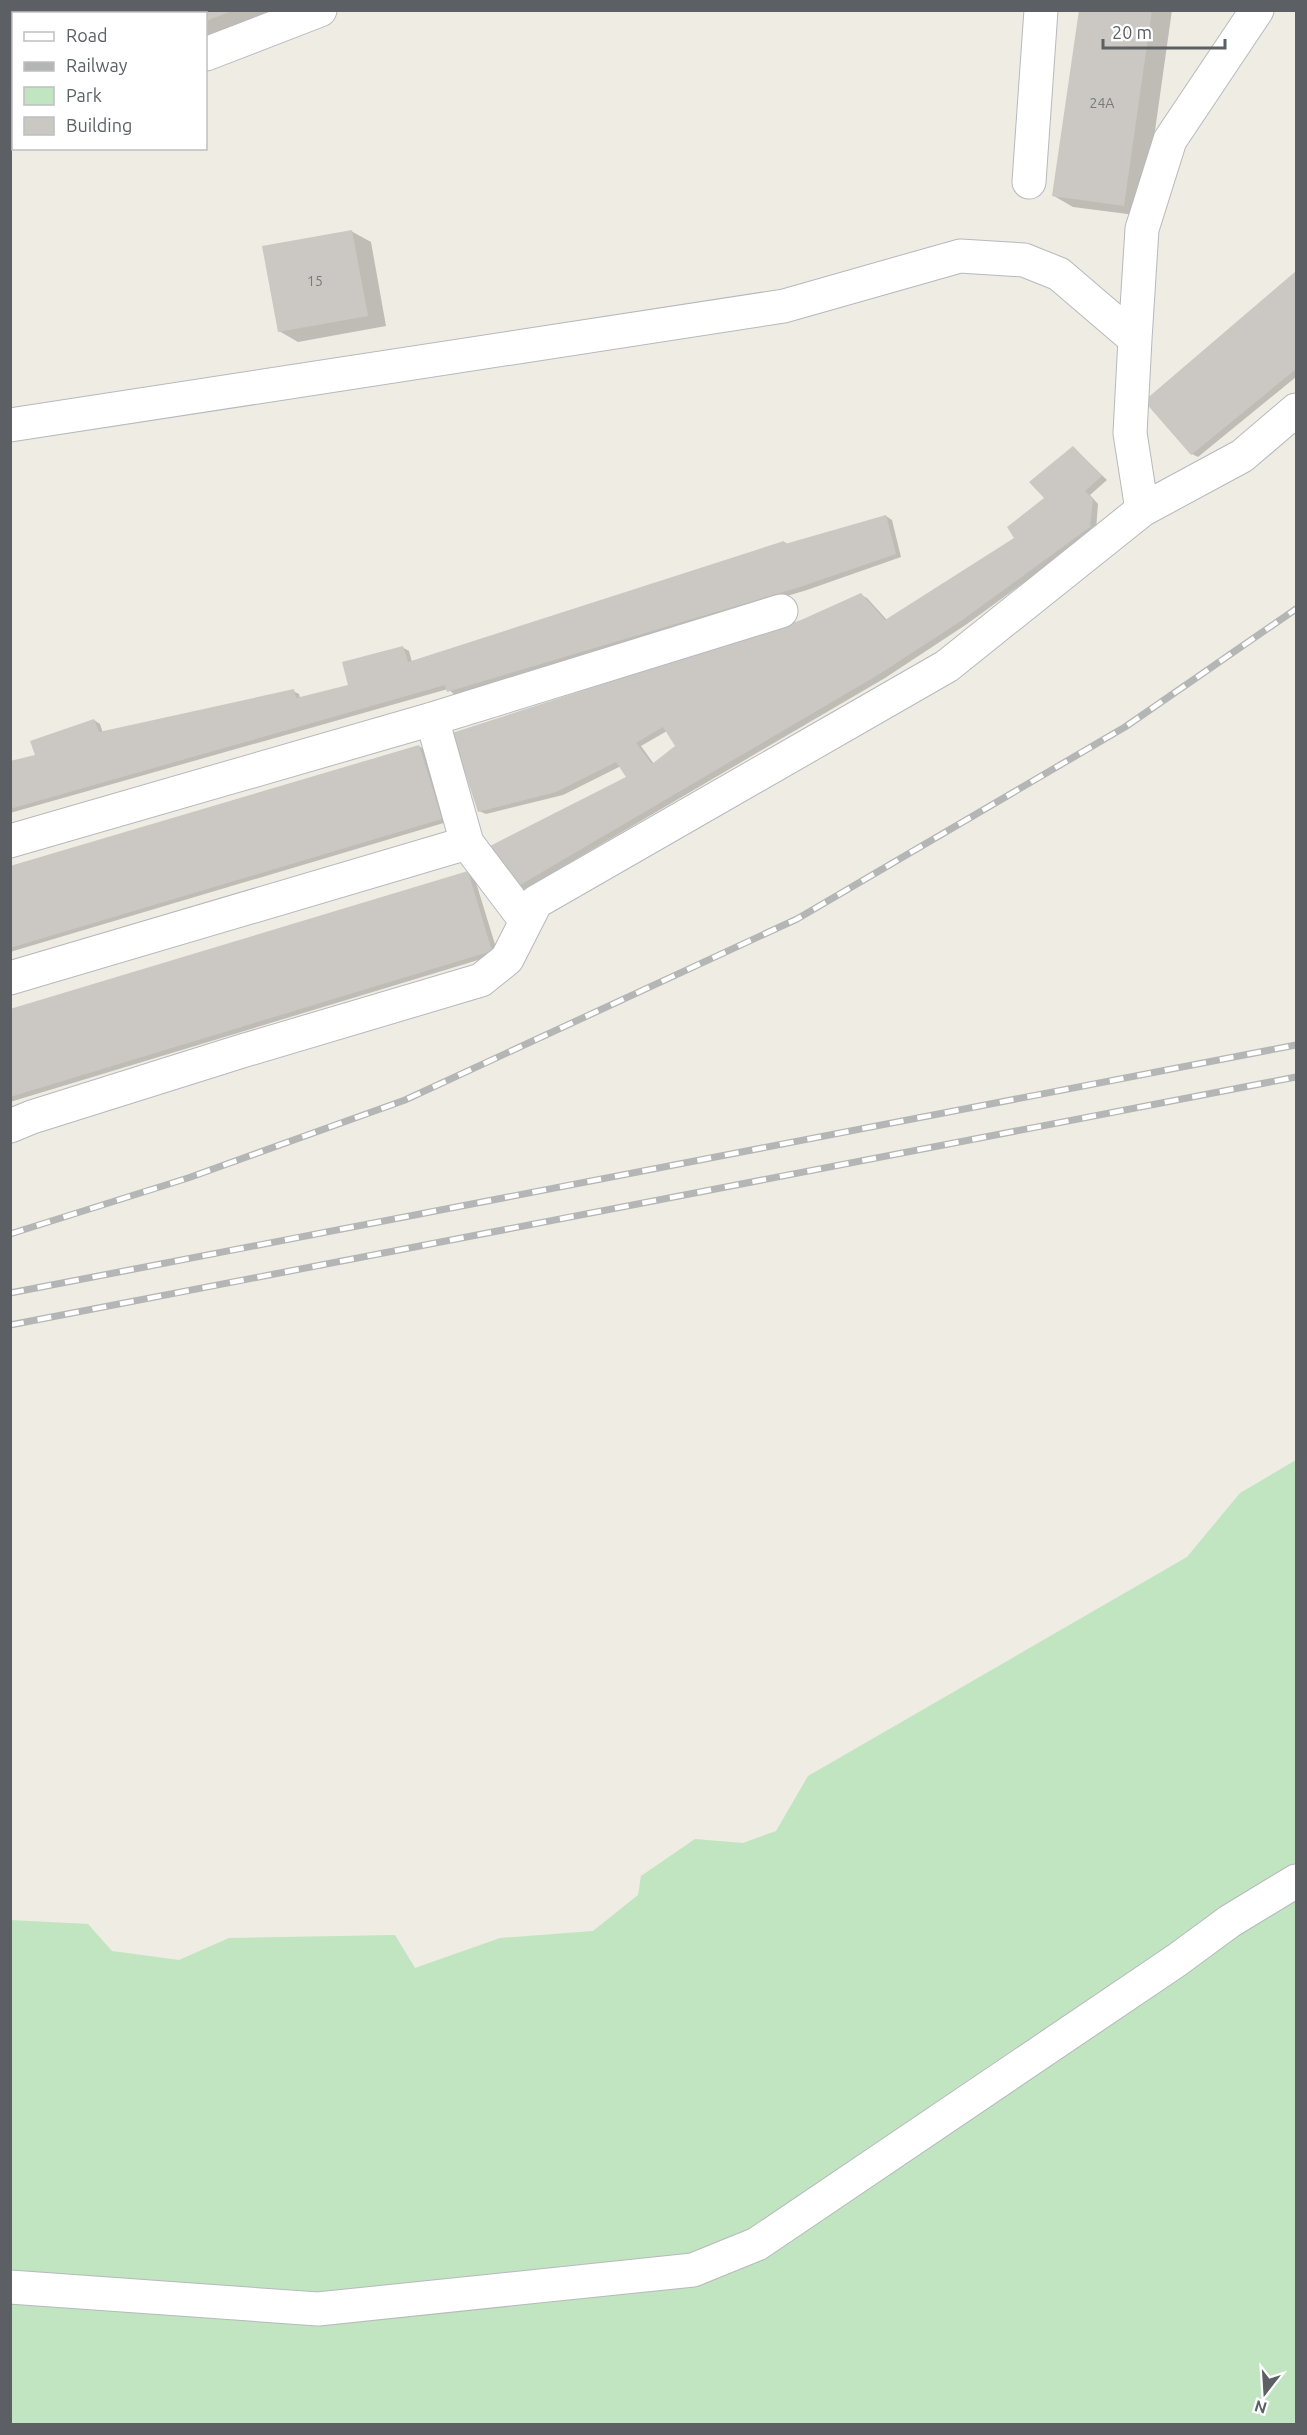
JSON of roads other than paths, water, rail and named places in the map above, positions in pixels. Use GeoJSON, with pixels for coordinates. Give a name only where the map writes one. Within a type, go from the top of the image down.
{"type":"FeatureCollection","features":[{"type":"Feature","properties":{"kind":"street"},"geometry":{"type":"LineString","coordinates":[[207,54],[320,10]]}},
{"type":"Feature","properties":{"kind":"street"},"geometry":{"type":"LineString","coordinates":[[1029,182],[1041,10]]}},
{"type":"Feature","properties":{"kind":"street"},"geometry":{"type":"LineString","coordinates":[[1142,510],[1130,433],[1142,229],[1170,140],[1257,10]]}},
{"type":"Feature","properties":{"kind":"street"},"geometry":{"type":"LineString","coordinates":[[10,425],[784,306],[960,255],[1024,260],[1059,274],[1135,339]]}},
{"type":"Feature","properties":{"kind":"street"},"geometry":{"type":"LineString","coordinates":[[10,1126],[242,1050],[481,980],[507,959],[536,902],[947,666],[1142,510],[1242,456],[1296,410]]}},
{"type":"Feature","properties":{"kind":"street"},"geometry":{"type":"LineString","coordinates":[[10,841],[432,719],[781,611]]}},
{"type":"Feature","properties":{"kind":"street"},"geometry":{"type":"LineString","coordinates":[[432,719],[467,843],[526,921]]}},
{"type":"Feature","properties":{"kind":"street"},"geometry":{"type":"LineString","coordinates":[[10,978],[467,843]]}},
{"type":"Feature","properties":{"kind":"street"},"geometry":{"type":"LineString","coordinates":[[10,2287],[318,2309],[693,2270],[757,2244],[1177,1960],[1230,1921],[1296,1881]]}},
{"type":"Feature","properties":{"kind":"railway"},"geometry":{"type":"LineString","coordinates":[[10,1234],[188,1178],[405,1100],[797,919],[1125,727],[1296,609]]}},
{"type":"Feature","properties":{"kind":"railway"},"geometry":{"type":"LineString","coordinates":[[10,1293],[1296,1045]]}},
{"type":"Feature","properties":{"kind":"railway"},"geometry":{"type":"LineString","coordinates":[[10,1325],[1296,1077]]}}]}
